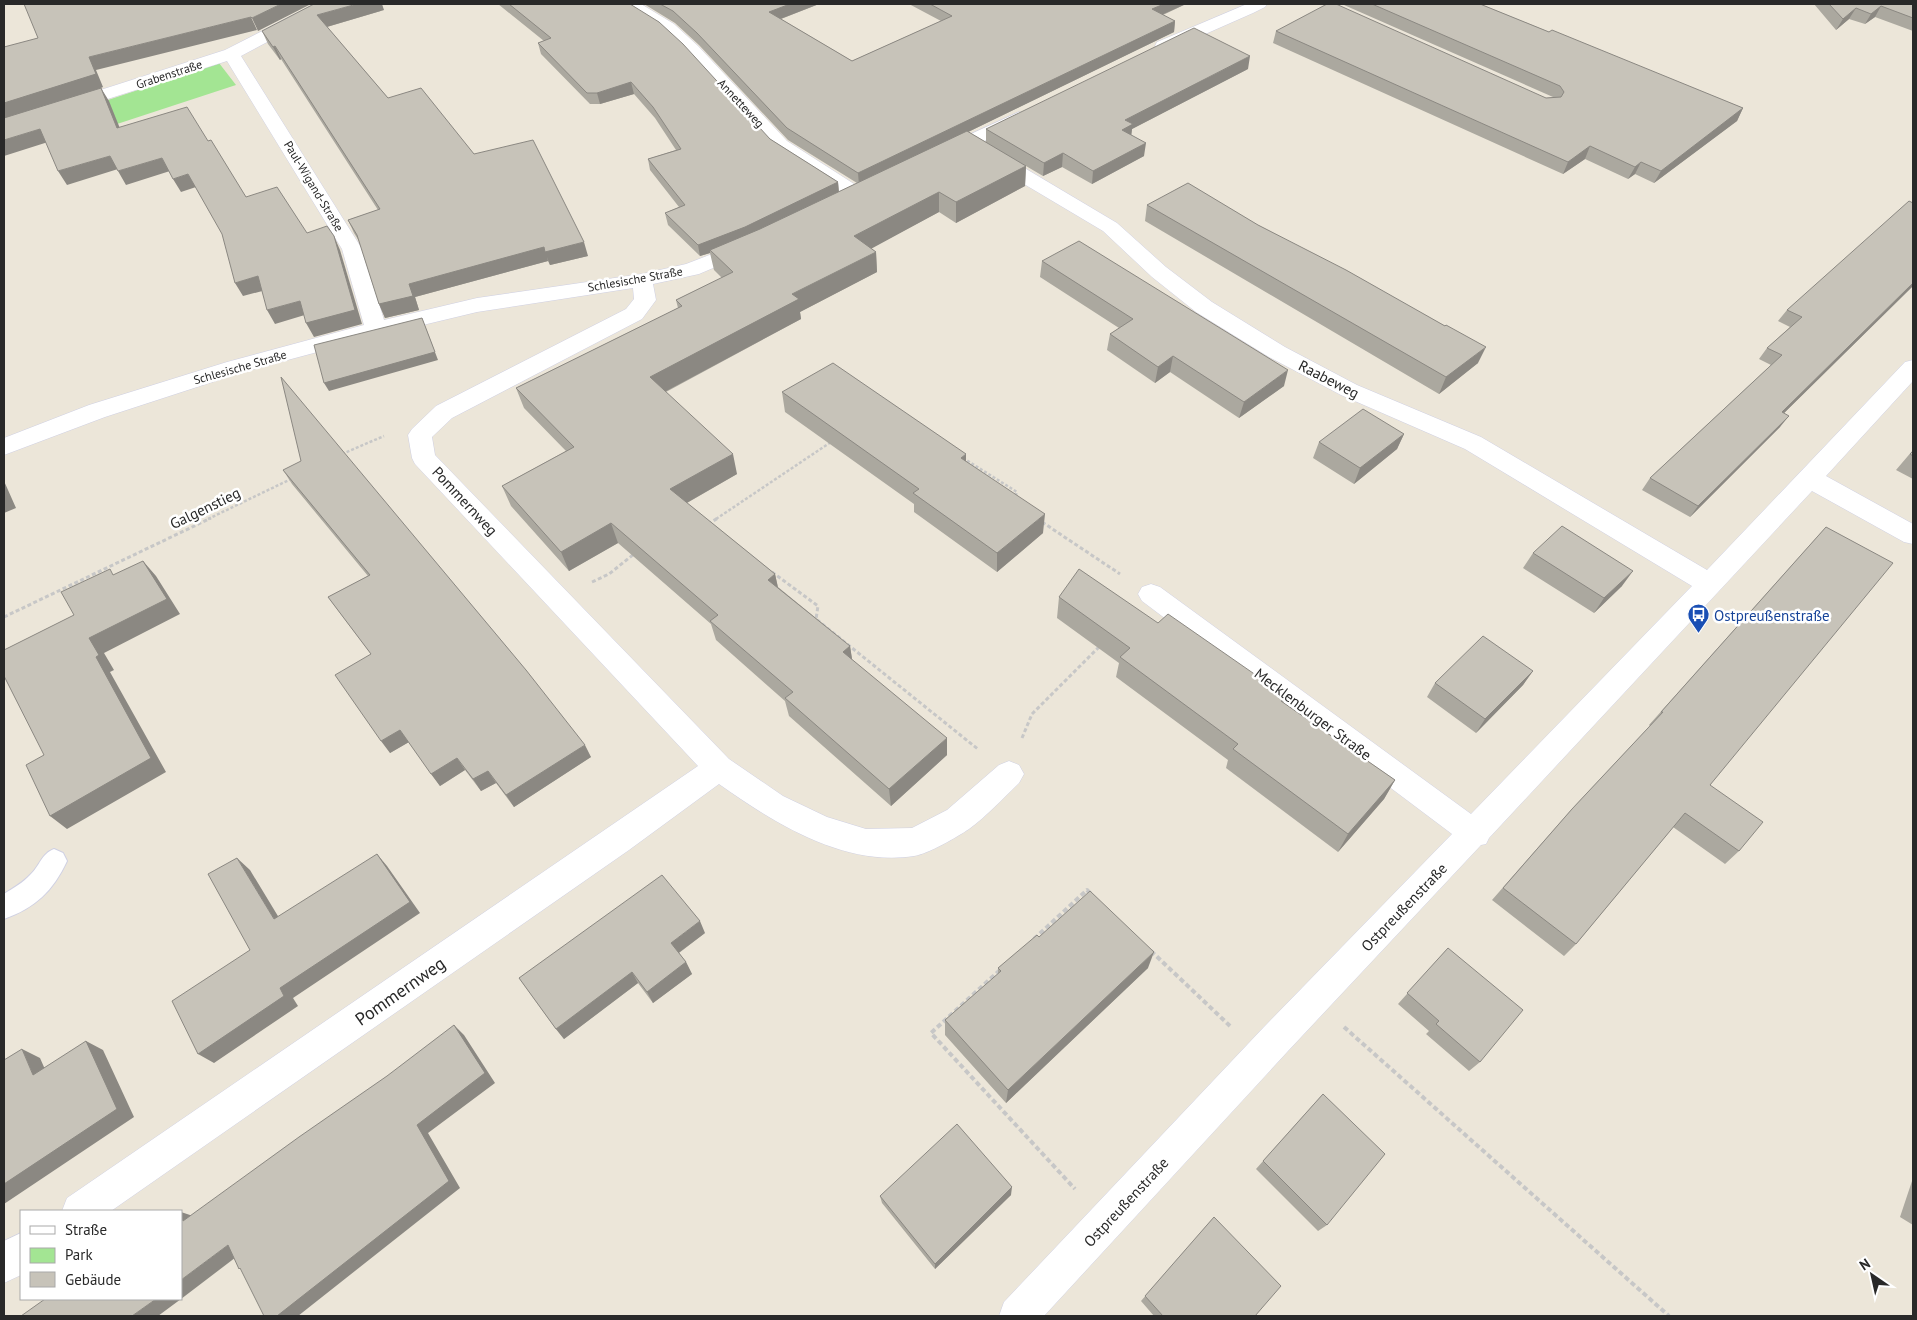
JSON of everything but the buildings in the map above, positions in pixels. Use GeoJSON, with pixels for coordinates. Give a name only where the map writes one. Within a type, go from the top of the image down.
{"type":"FeatureCollection","features":[{"type":"Feature","properties":{"kind":"street","name":"Grabenstraße"},"geometry":{"type":"LineString","coordinates":[[4,127],[231,54],[327,4]]}},
{"type":"Feature","properties":{"kind":"street","name":"Annetteweg"},"geometry":{"type":"LineString","coordinates":[[630,4],[674,34],[780,145],[858,195]]}},
{"type":"Feature","properties":{"kind":"street"},"geometry":{"type":"LineString","coordinates":[[1146,54],[1198,29],[1232,18],[1259,4]]}},
{"type":"Feature","properties":{"kind":"street","name":"Paul-Wigand-Straße"},"geometry":{"type":"LineString","coordinates":[[231,54],[352,249],[376,328]]}},
{"type":"Feature","properties":{"kind":"street"},"geometry":{"type":"LineString","coordinates":[[926,162],[1036,108]]}},
{"type":"Feature","properties":{"kind":"street","name":"Raabeweg"},"geometry":{"type":"LineString","coordinates":[[968,142],[1110,227],[1159,272],[1204,307],[1277,352],[1349,390],[1473,443],[1709,584]]}},
{"type":"Feature","properties":{"kind":"street","name":"Schlesische Straße"},"geometry":{"type":"LineString","coordinates":[[4,447],[97,411],[226,370],[376,328],[477,305],[642,280],[692,269],[764,240]]}},
{"type":"Feature","properties":{"kind":"street"},"geometry":{"type":"LineString","coordinates":[[420,435],[444,412],[634,314],[645,300],[642,280]]}},
{"type":"Feature","properties":{"kind":"street","name":"Ostpreußenstraße"},"geometry":{"type":"LineString","coordinates":[[1018,1316],[1261,1055],[1475,834],[1913,368]]}},
{"type":"Feature","properties":{"kind":"street","name":"Pommernweg"},"geometry":{"type":"LineString","coordinates":[[420,435],[424,458],[558,600],[719,768],[772,805],[820,828],[866,843],[915,842],[958,820],[1009,774]]}},
{"type":"Feature","properties":{"kind":"street"},"geometry":{"type":"LineString","coordinates":[[1811,478],[1913,535]]}},
{"type":"Feature","properties":{"kind":"street","name":"Mecklenburger Straße"},"geometry":{"type":"LineString","coordinates":[[1151,594],[1475,834]]}},
{"type":"Feature","properties":{"kind":"street","name":"Pommernweg"},"geometry":{"type":"LineString","coordinates":[[81,1210],[618,840],[719,768]]}},
{"type":"Feature","properties":{"kind":"street"},"geometry":{"type":"LineString","coordinates":[[4,1264],[20,1253]]}},
{"type":"Feature","properties":{"kind":"lane"},"geometry":{"type":"LineString","coordinates":[[4,908],[31,892],[47,877],[54,860]]}},
{"type":"Feature","properties":{"kind":"path"},"geometry":{"type":"LineString","coordinates":[[334,458],[378,437],[420,435]]}},
{"type":"Feature","properties":{"kind":"path"},"geometry":{"type":"LineString","coordinates":[[708,524],[836,439]]}},
{"type":"Feature","properties":{"kind":"path"},"geometry":{"type":"LineString","coordinates":[[961,457],[1017,492],[1012,503]]}},
{"type":"Feature","properties":{"kind":"path","name":"Galgenstieg"},"geometry":{"type":"LineString","coordinates":[[4,618],[298,475]]}},
{"type":"Feature","properties":{"kind":"path"},"geometry":{"type":"LineString","coordinates":[[1037,519],[1151,594]]}},
{"type":"Feature","properties":{"kind":"path"},"geometry":{"type":"LineString","coordinates":[[699,521],[708,524],[716,530]]}},
{"type":"Feature","properties":{"kind":"path"},"geometry":{"type":"LineString","coordinates":[[558,600],[609,574],[637,551]]}},
{"type":"Feature","properties":{"kind":"path"},"geometry":{"type":"LineString","coordinates":[[771,571],[818,606],[816,619],[1009,774],[1032,714],[1104,641]]}},
{"type":"Feature","properties":{"kind":"path"},"geometry":{"type":"LineString","coordinates":[[1030,942],[1087,890],[1094,897]]}},
{"type":"Feature","properties":{"kind":"path"},"geometry":{"type":"LineString","coordinates":[[1145,945],[1261,1055]]}},
{"type":"Feature","properties":{"kind":"path"},"geometry":{"type":"LineString","coordinates":[[1002,968],[931,1033],[1106,1223]]}},
{"type":"Feature","properties":{"kind":"path"},"geometry":{"type":"LineString","coordinates":[[1314,1000],[1669,1316]]}},
{"type":"Feature","properties":{"kind":"green space"},"geometry":{"type":"Polygon","coordinates":[[[219,63],[236,85],[50,146],[36,124],[219,63]]]}},
{"type":"Feature","properties":{"kind":"place","name":"Ostpreußenstraße"},"geometry":{"type":"Point","coordinates":[1698,634]}}]}
